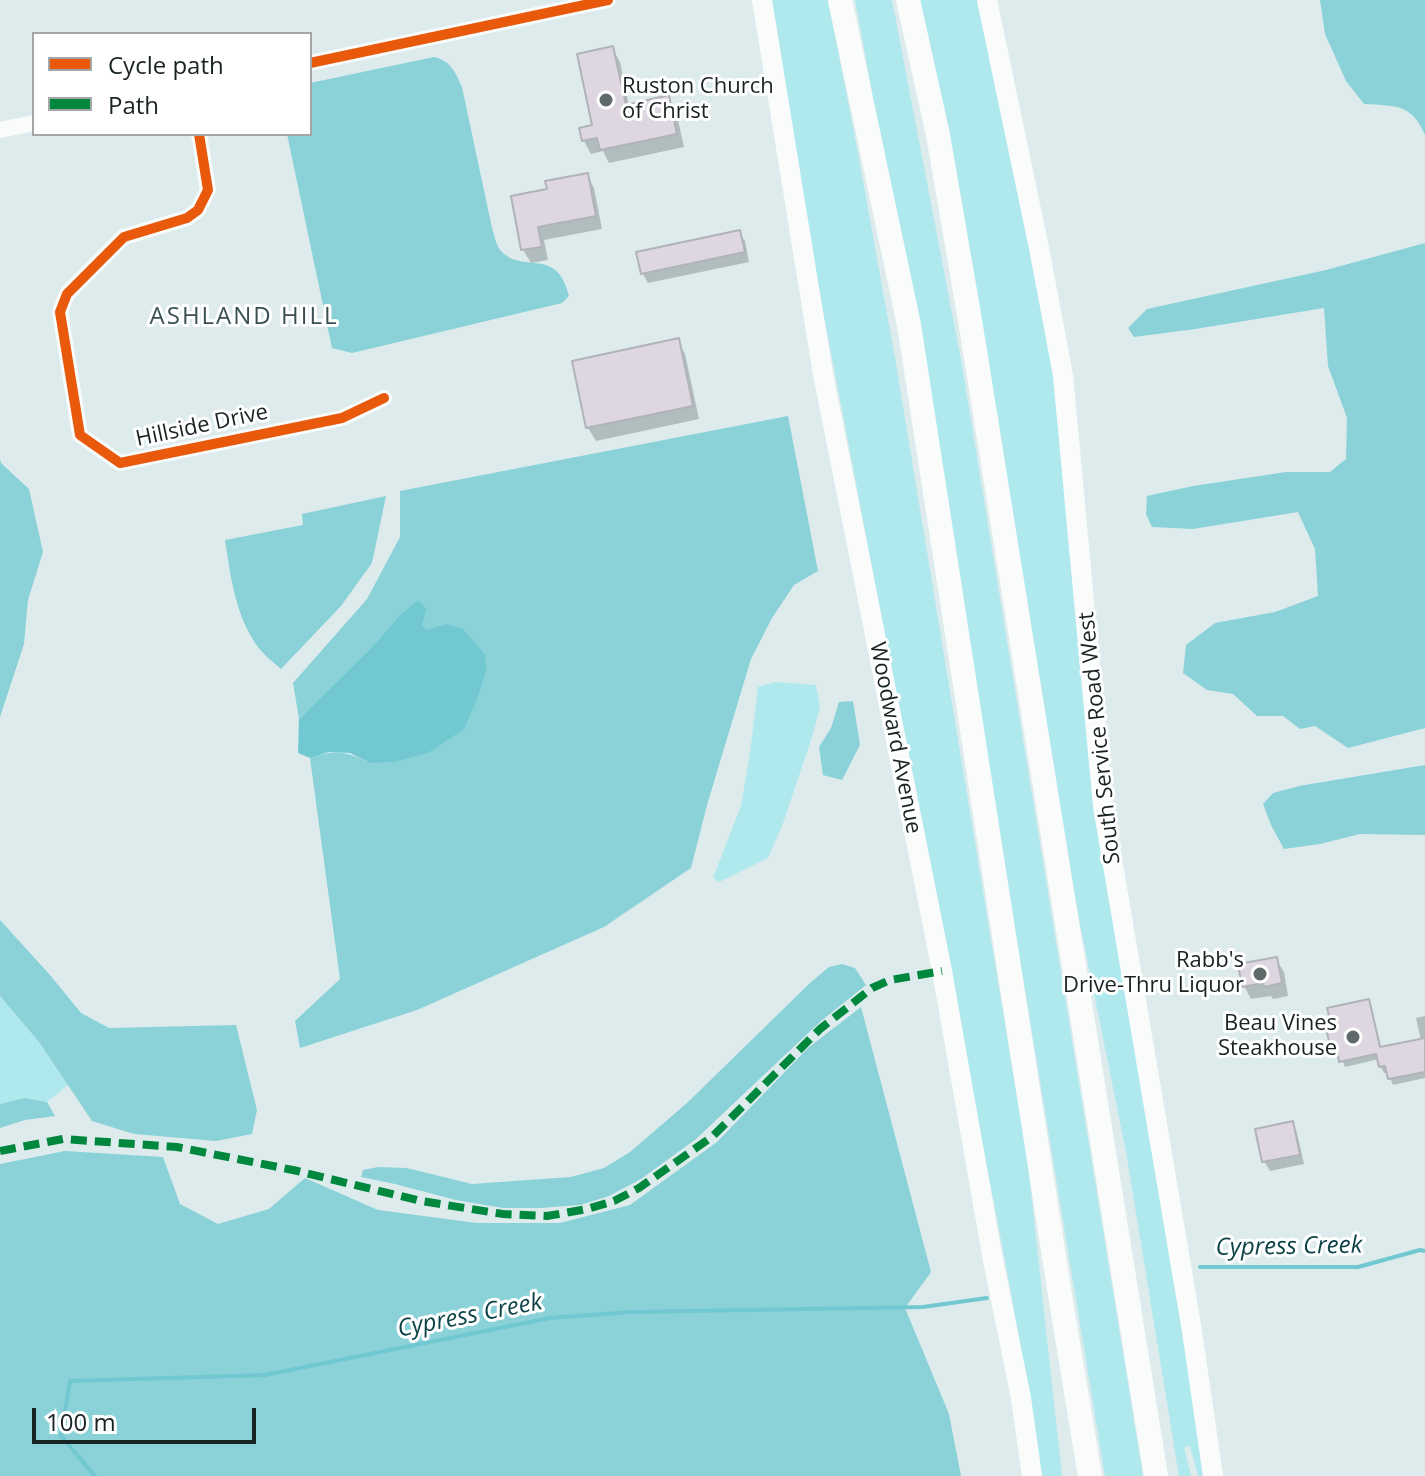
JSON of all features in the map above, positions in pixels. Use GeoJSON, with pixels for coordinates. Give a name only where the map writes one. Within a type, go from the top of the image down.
{"type":"FeatureCollection","features":[{"type":"Feature","properties":{"kind":"highway"},"geometry":{"type":"LineString","coordinates":[[840,0],[909,325],[1088,1476]]}},
{"type":"Feature","properties":{"kind":"highway"},"geometry":{"type":"LineString","coordinates":[[908,0],[938,135],[969,314],[1155,1470]]}},
{"type":"Feature","properties":{"kind":"main road","name":"Woodward Avenue"},"geometry":{"type":"LineString","coordinates":[[762,0],[823,374],[942,971],[993,1260],[1021,1398],[1032,1476]]}},
{"type":"Feature","properties":{"kind":"main road","name":"South Service Road West"},"geometry":{"type":"LineString","coordinates":[[987,0],[1063,375],[1103,806],[1192,1331],[1213,1476]]}},
{"type":"Feature","properties":{"kind":"street"},"geometry":{"type":"LineString","coordinates":[[312,63],[608,0]]}},
{"type":"Feature","properties":{"kind":"street"},"geometry":{"type":"LineString","coordinates":[[0,130],[32,123]]}},
{"type":"Feature","properties":{"kind":"street","name":"Hillside Drive"},"geometry":{"type":"LineString","coordinates":[[199,136],[208,190],[198,210],[187,218],[124,237],[67,294],[60,312],[80,435],[120,463],[342,418],[384,398]]}},
{"type":"Feature","properties":{"kind":"shaded area"},"geometry":{"type":"Polygon","coordinates":[[[771,0],[828,0],[895,358],[1028,1164],[1062,1476],[1042,1476],[1011,1292],[819,290],[771,0]]]}},
{"type":"Feature","properties":{"kind":"shaded area"},"geometry":{"type":"Polygon","coordinates":[[[855,0],[892,0],[962,365],[1143,1476],[1105,1476],[923,369],[855,0]]]}},
{"type":"Feature","properties":{"kind":"shaded area"},"geometry":{"type":"Polygon","coordinates":[[[919,0],[980,0],[1051,358],[1088,715],[1207,1476],[1198,1476],[1190,1446],[1184,1447],[1191,1476],[1179,1476],[1126,1152],[1078,914],[999,420],[919,0]]]}},
{"type":"Feature","properties":{"kind":"shaded area"},"geometry":{"type":"Polygon","coordinates":[[[1320,0],[1425,0],[1425,135],[1408,112],[1393,106],[1364,104],[1346,81],[1325,34],[1320,0]]]}},
{"type":"Feature","properties":{"kind":"shaded area"},"geometry":{"type":"Polygon","coordinates":[[[434,57],[448,64],[462,87],[498,247],[511,258],[557,271],[569,296],[562,303],[352,353],[332,348],[287,136],[312,136],[312,83],[434,57]]]}},
{"type":"Feature","properties":{"kind":"shaded area"},"geometry":{"type":"Polygon","coordinates":[[[1425,243],[1425,728],[1348,748],[1315,726],[1300,729],[1283,716],[1257,716],[1233,694],[1207,690],[1183,673],[1186,645],[1215,623],[1275,612],[1318,596],[1315,549],[1298,512],[1193,529],[1152,527],[1146,514],[1147,496],[1286,472],[1330,472],[1346,459],[1347,418],[1328,366],[1324,308],[1134,337],[1128,328],[1147,309],[1326,270],[1425,243]]]}},
{"type":"Feature","properties":{"kind":"shaded area"},"geometry":{"type":"Polygon","coordinates":[[[788,416],[818,571],[794,585],[772,618],[751,659],[691,868],[604,927],[417,1010],[300,1048],[295,1021],[340,979],[310,758],[341,753],[370,763],[446,624],[427,631],[422,625],[399,616],[299,719],[293,683],[367,599],[400,537],[400,491],[788,416]]]}},
{"type":"Feature","properties":{"kind":"shaded area"},"geometry":{"type":"Polygon","coordinates":[[[0,459],[29,489],[43,552],[28,600],[24,644],[0,717],[0,459]]]}},
{"type":"Feature","properties":{"kind":"shaded area"},"geometry":{"type":"Polygon","coordinates":[[[386,496],[372,563],[341,606],[281,669],[258,647],[244,622],[235,596],[225,540],[303,525],[302,514],[386,496]]]}},
{"type":"Feature","properties":{"kind":"shaded area"},"geometry":{"type":"Polygon","coordinates":[[[419,600],[426,609],[422,625],[427,630],[446,624],[463,629],[485,655],[486,671],[464,729],[428,753],[394,762],[370,763],[350,753],[329,752],[310,758],[298,753],[299,719],[399,616],[419,600]]]}},
{"type":"Feature","properties":{"kind":"shaded area"},"geometry":{"type":"Polygon","coordinates":[[[775,682],[816,685],[820,707],[813,734],[768,858],[719,882],[713,878],[741,806],[758,687],[775,682]]]}},
{"type":"Feature","properties":{"kind":"shaded area"},"geometry":{"type":"Polygon","coordinates":[[[853,701],[860,745],[842,780],[823,775],[819,747],[831,728],[839,702],[853,701]]]}},
{"type":"Feature","properties":{"kind":"shaded area"},"geometry":{"type":"Polygon","coordinates":[[[1425,765],[1425,835],[1360,834],[1284,849],[1263,804],[1273,793],[1299,786],[1425,765]]]}},
{"type":"Feature","properties":{"kind":"shaded area"},"geometry":{"type":"Polygon","coordinates":[[[0,920],[81,1013],[109,1028],[236,1025],[257,1110],[252,1134],[216,1141],[134,1134],[92,1121],[39,1042],[0,996],[0,920]]]}},
{"type":"Feature","properties":{"kind":"shaded area"},"geometry":{"type":"Polygon","coordinates":[[[842,964],[855,968],[866,985],[821,1021],[696,1139],[641,1179],[609,1196],[580,1205],[503,1208],[361,1177],[363,1170],[378,1167],[407,1168],[472,1184],[571,1177],[604,1168],[630,1152],[687,1103],[810,983],[829,967],[842,964]]]}},
{"type":"Feature","properties":{"kind":"shaded area"},"geometry":{"type":"Polygon","coordinates":[[[0,996],[39,1042],[68,1085],[47,1102],[26,1098],[0,1104],[0,996]]]}},
{"type":"Feature","properties":{"kind":"shaded area"},"geometry":{"type":"Polygon","coordinates":[[[861,1007],[931,1272],[905,1308],[949,1414],[961,1476],[0,1476],[0,1164],[65,1151],[163,1157],[180,1204],[218,1224],[269,1209],[305,1178],[378,1210],[477,1223],[560,1223],[630,1205],[717,1142],[808,1048],[861,1007]]]}},
{"type":"Feature","properties":{"kind":"shaded area"},"geometry":{"type":"Polygon","coordinates":[[[25,1098],[47,1102],[55,1116],[25,1120],[0,1128],[0,1104],[25,1098]]]}},
{"type":"Feature","properties":{"kind":"building","name":"Ruston Church of Christ"},"geometry":{"type":"Polygon","coordinates":[[[613,46],[626,105],[669,95],[677,134],[600,150],[597,138],[582,141],[579,128],[592,125],[577,54],[613,46]]]}},
{"type":"Feature","properties":{"kind":"building"},"geometry":{"type":"Polygon","coordinates":[[[588,173],[596,216],[538,227],[542,247],[521,250],[511,196],[547,189],[545,181],[588,173]]]}},
{"type":"Feature","properties":{"kind":"building"},"geometry":{"type":"Polygon","coordinates":[[[740,230],[745,252],[641,274],[636,252],[740,230]]]}},
{"type":"Feature","properties":{"kind":"building"},"geometry":{"type":"Polygon","coordinates":[[[679,338],[693,406],[586,428],[572,361],[679,338]]]}},
{"type":"Feature","properties":{"kind":"building","name":"Rabb's Drive-Thru Liquor"},"geometry":{"type":"Polygon","coordinates":[[[1277,957],[1282,983],[1242,987],[1238,964],[1277,957]]]}},
{"type":"Feature","properties":{"kind":"building","name":"Beau Vines Steakhouse"},"geometry":{"type":"Polygon","coordinates":[[[1369,999],[1380,1047],[1425,1038],[1425,1072],[1388,1079],[1385,1066],[1379,1067],[1376,1054],[1339,1062],[1336,1044],[1330,1045],[1326,1029],[1332,1028],[1327,1008],[1369,999]]]}},
{"type":"Feature","properties":{"kind":"building"},"geometry":{"type":"Polygon","coordinates":[[[1293,1121],[1300,1155],[1262,1162],[1255,1129],[1293,1121]]]}},
{"type":"Feature","properties":{"kind":"waterway","name":"Cypress Creek"},"geometry":{"type":"LineString","coordinates":[[1200,1267],[1358,1267],[1425,1251]]}},
{"type":"Feature","properties":{"kind":"waterway","name":"Cypress Creek"},"geometry":{"type":"LineString","coordinates":[[95,1476],[61,1436],[70,1381],[265,1375],[550,1318],[631,1312],[923,1307],[987,1298]]}},
{"type":"Feature","properties":{"kind":"marked path"},"geometry":{"type":"LineString","coordinates":[[0,1151],[63,1139],[177,1147],[293,1170],[421,1201],[503,1214],[547,1216],[587,1209],[614,1201],[639,1188],[713,1136],[820,1029],[872,988],[890,980],[942,971]]}},
{"type":"Feature","properties":{"kind":"cycle path"},"geometry":{"type":"LineString","coordinates":[[312,63],[608,0]]}},
{"type":"Feature","properties":{"kind":"cycle path"},"geometry":{"type":"LineString","coordinates":[[199,136],[208,190],[198,210],[187,218],[124,237],[67,294],[60,312],[80,435],[120,463],[342,418],[384,398]]}},
{"type":"Feature","properties":{"kind":"place","name":"Ruston Church of Christ"},"geometry":{"type":"Point","coordinates":[606,100]}},
{"type":"Feature","properties":{"kind":"place","name":"Rabb's Drive-Thru Liquor"},"geometry":{"type":"Point","coordinates":[1260,974]}},
{"type":"Feature","properties":{"kind":"place","name":"Beau Vines Steakhouse"},"geometry":{"type":"Point","coordinates":[1353,1037]}},
{"type":"Feature","properties":{"kind":"district","name":"ASHLAND HILL"},"geometry":{"type":"Point","coordinates":[244,317]}}]}
